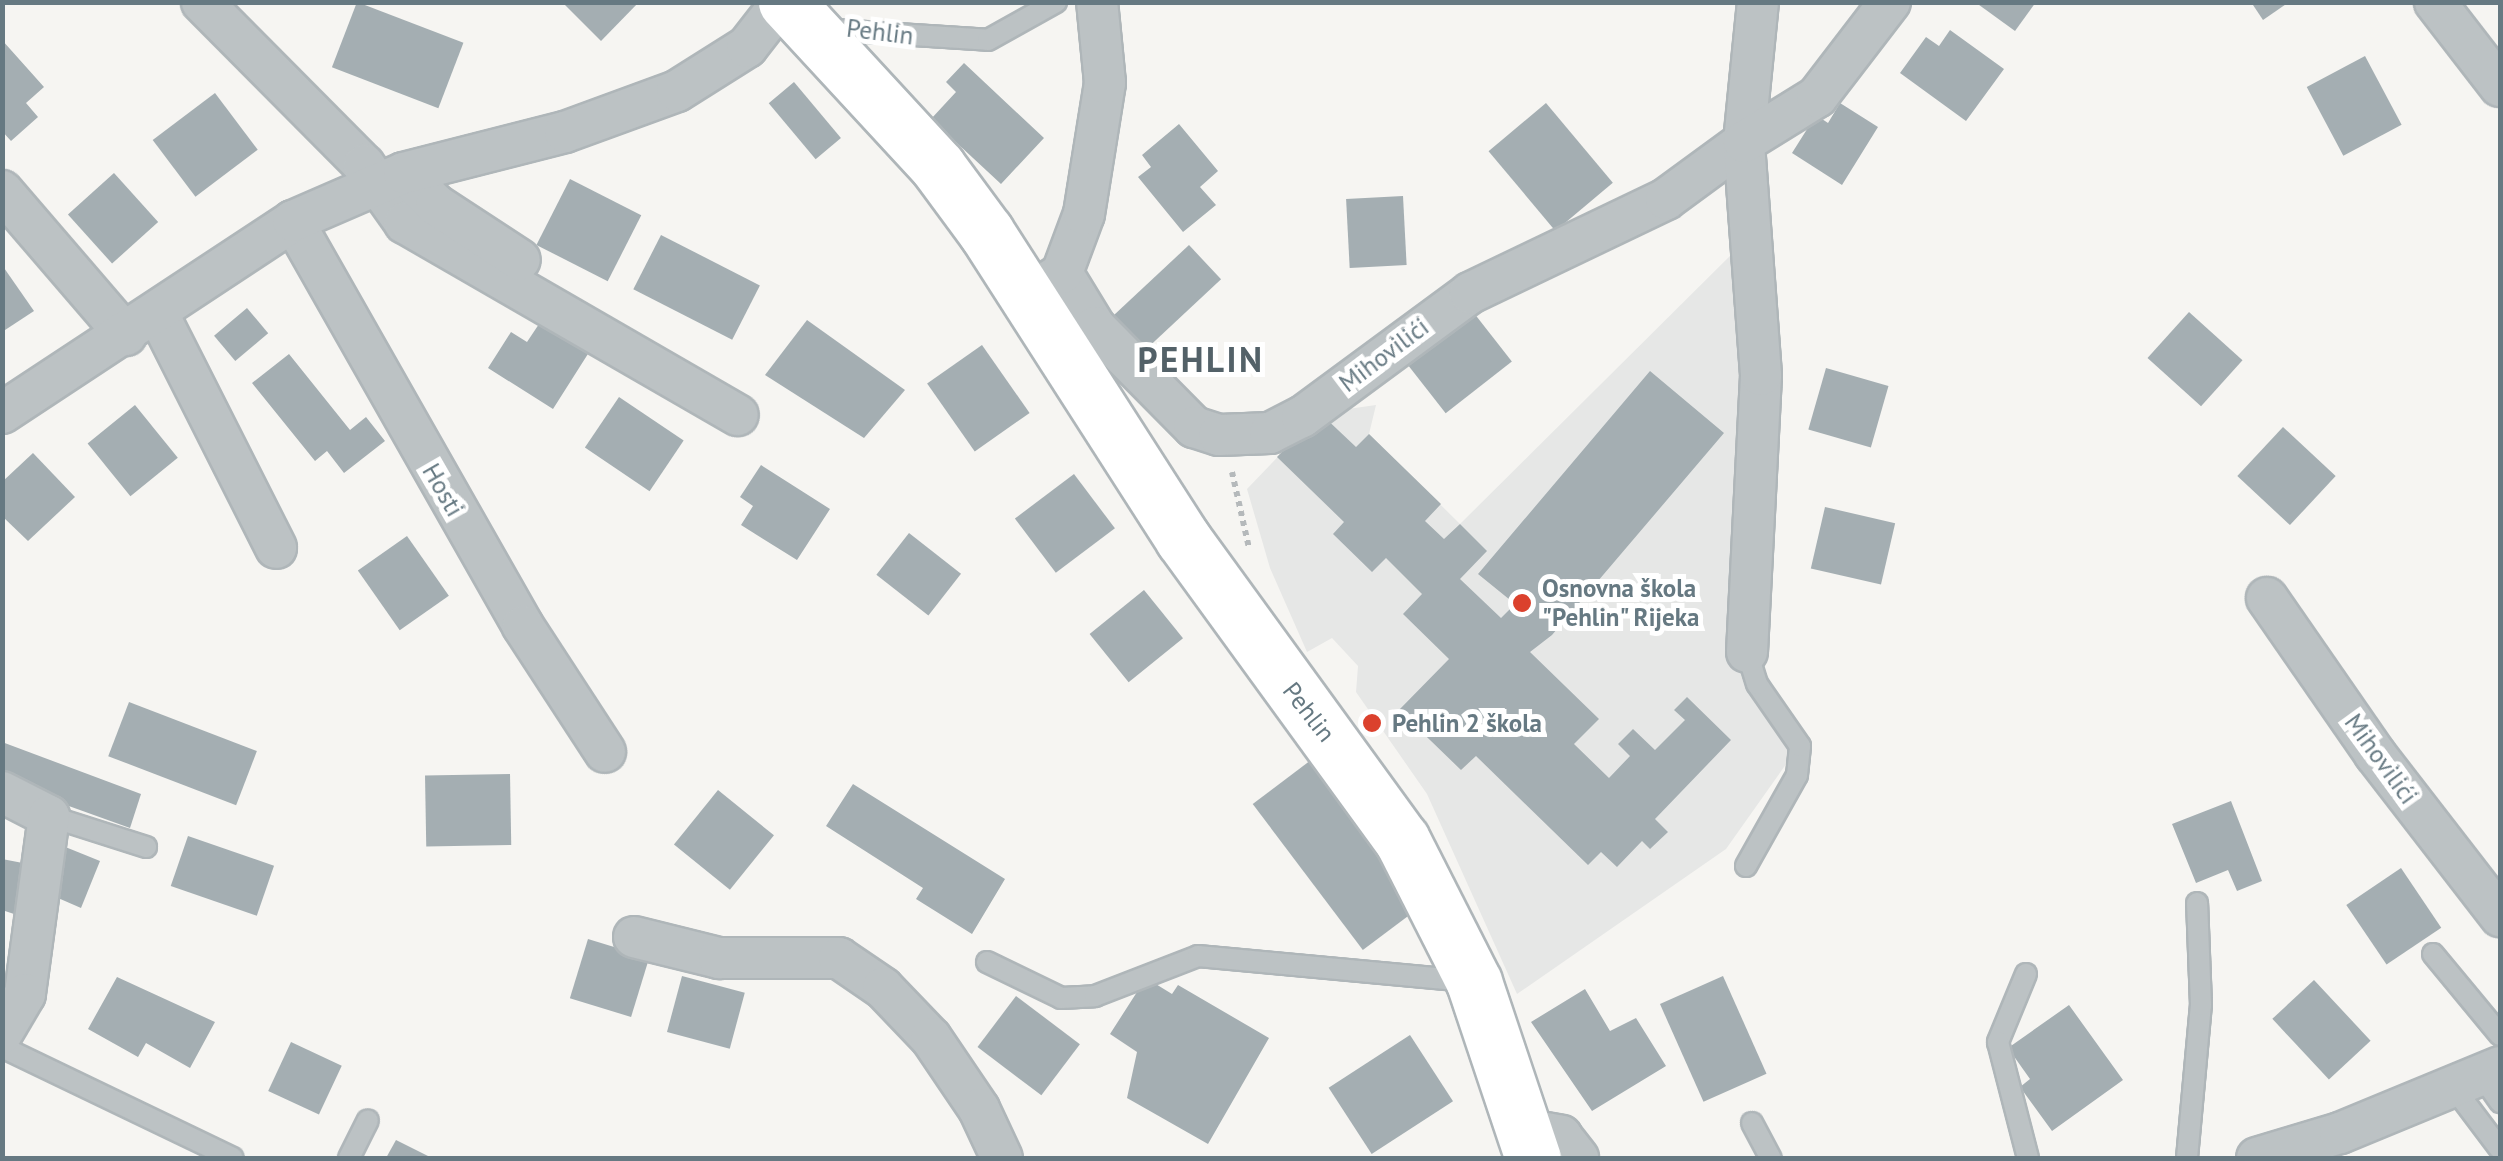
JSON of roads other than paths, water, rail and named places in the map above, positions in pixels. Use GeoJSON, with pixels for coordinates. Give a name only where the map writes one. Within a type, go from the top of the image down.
{"type":"FeatureCollection","features":[{"type":"Feature","properties":{"kind":"main road","name":"Pehlin"},"geometry":{"type":"LineString","coordinates":[[794,12],[1046,284],[1182,539],[1402,840],[1474,982],[1528,1144]]}},
{"type":"Feature","properties":{"kind":"street"},"geometry":{"type":"LineString","coordinates":[[202,2],[391,177],[405,223],[732,398]]}},
{"type":"Feature","properties":{"kind":"street"},"geometry":{"type":"LineString","coordinates":[[1046,284],[1082,226],[1105,82],[1096,2]]}},
{"type":"Feature","properties":{"kind":"street"},"geometry":{"type":"LineString","coordinates":[[1747,652],[1762,375],[1744,142],[1758,2]]}},
{"type":"Feature","properties":{"kind":"street","name":"Mihovilići"},"geometry":{"type":"LineString","coordinates":[[1046,284],[1095,328],[1164,404],[1194,428],[1226,435],[1270,434],[1302,418],[1470,293],[1666,199],[1744,142],[1817,97],[1890,2]]}},
{"type":"Feature","properties":{"kind":"street"},"geometry":{"type":"LineString","coordinates":[[2435,2],[2500,86]]}},
{"type":"Feature","properties":{"kind":"street"},"geometry":{"type":"LineString","coordinates":[[2,413],[293,221],[391,177],[564,132],[678,91],[794,12]]}},
{"type":"Feature","properties":{"kind":"street"},"geometry":{"type":"LineString","coordinates":[[2,190],[142,324],[276,548]]}},
{"type":"Feature","properties":{"kind":"street","name":"Hosti"},"geometry":{"type":"LineString","coordinates":[[293,221],[458,516],[605,752]]}},
{"type":"Feature","properties":{"kind":"street","name":"Mihovilići"},"geometry":{"type":"LineString","coordinates":[[2268,598],[2375,754],[2500,916]]}},
{"type":"Feature","properties":{"kind":"street"},"geometry":{"type":"LineString","coordinates":[[2,792],[49,816],[25,994],[2,1032]]}},
{"type":"Feature","properties":{"kind":"street"},"geometry":{"type":"LineString","coordinates":[[634,937],[719,958],[839,958],[883,988],[932,1038],[979,1109],[1002,1158]]}},
{"type":"Feature","properties":{"kind":"street"},"geometry":{"type":"LineString","coordinates":[[2256,1158],[2484,1083]]}},
{"type":"Feature","properties":{"kind":"street"},"geometry":{"type":"LineString","coordinates":[[1528,1144],[1561,1136],[1578,1158]]}},
{"type":"Feature","properties":{"kind":"lane","name":"Pehlin"},"geometry":{"type":"LineString","coordinates":[[794,12],[839,26],[988,40],[1056,2]]}},
{"type":"Feature","properties":{"kind":"lane"},"geometry":{"type":"LineString","coordinates":[[1746,866],[1797,775],[1800,746],[1757,684],[1747,652]]}},
{"type":"Feature","properties":{"kind":"lane"},"geometry":{"type":"LineString","coordinates":[[49,816],[146,847]]}},
{"type":"Feature","properties":{"kind":"lane"},"geometry":{"type":"LineString","coordinates":[[2187,1158],[2201,1005],[2197,903]]}},
{"type":"Feature","properties":{"kind":"lane"},"geometry":{"type":"LineString","coordinates":[[2433,954],[2500,1035]]}},
{"type":"Feature","properties":{"kind":"lane"},"geometry":{"type":"LineString","coordinates":[[987,962],[1061,998],[1094,996],[1198,956],[1474,982]]}},
{"type":"Feature","properties":{"kind":"lane"},"geometry":{"type":"LineString","coordinates":[[2026,974],[1998,1042],[2028,1158]]}},
{"type":"Feature","properties":{"kind":"lane"},"geometry":{"type":"LineString","coordinates":[[2,1047],[233,1158]]}},
{"type":"Feature","properties":{"kind":"lane"},"geometry":{"type":"LineString","coordinates":[[2484,1083],[2500,1149]]}},
{"type":"Feature","properties":{"kind":"lane"},"geometry":{"type":"LineString","coordinates":[[349,1158],[368,1120]]}},
{"type":"Feature","properties":{"kind":"lane"},"geometry":{"type":"LineString","coordinates":[[1752,1123],[1770,1158]]}},
{"type":"Feature","properties":{"kind":"place","name":"Osnovna škola \"Pehlin\" Rijeka"},"geometry":{"type":"Point","coordinates":[1522,603]}},
{"type":"Feature","properties":{"kind":"place","name":"Pehlin 2 škola"},"geometry":{"type":"Point","coordinates":[1372,723]}},
{"type":"Feature","properties":{"kind":"district","name":"PEHLIN"},"geometry":{"type":"Point","coordinates":[1201,359]}}]}
